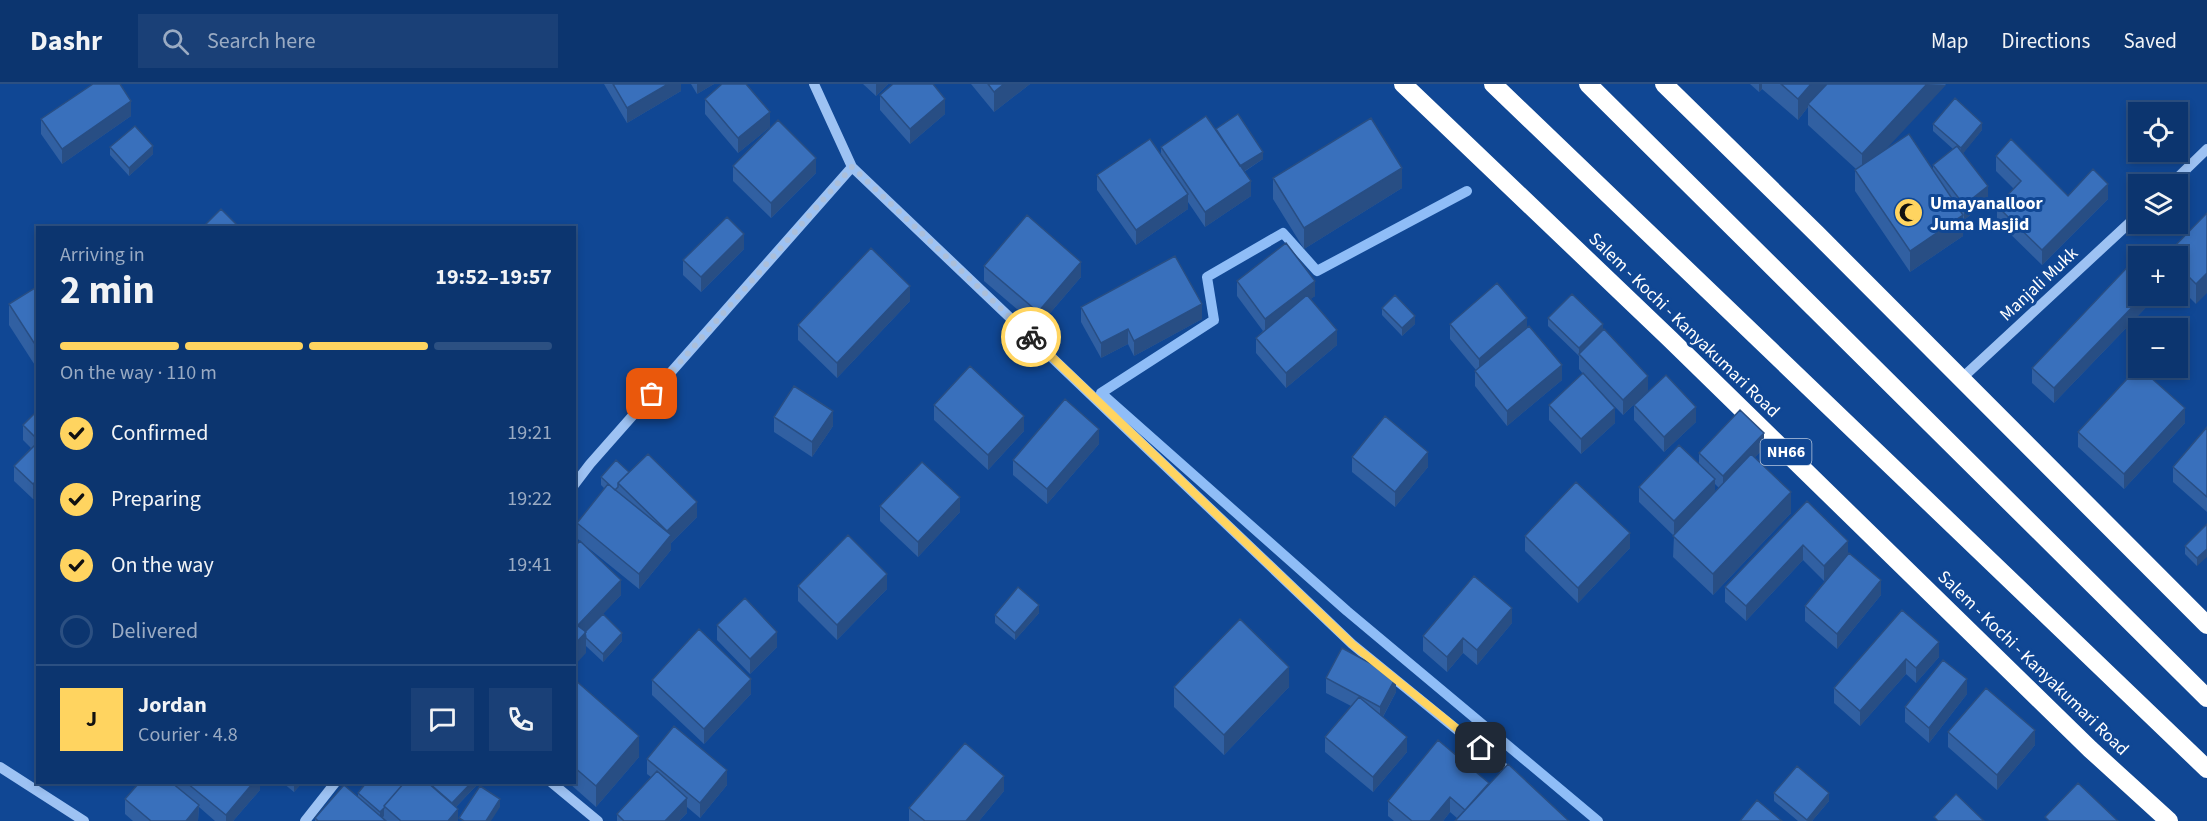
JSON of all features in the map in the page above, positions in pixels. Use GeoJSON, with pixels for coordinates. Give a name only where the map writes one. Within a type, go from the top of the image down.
{"type":"FeatureCollection","features":[{"type":"Feature","properties":{"kind":"highway","name":"Salem - Kochi - Kanyakumari Road"},"geometry":{"type":"LineString","coordinates":[[1403,84],[1670,339],[2090,749],[2169,821]]}},
{"type":"Feature","properties":{"kind":"highway"},"geometry":{"type":"LineString","coordinates":[[1492,84],[2207,769]]}},
{"type":"Feature","properties":{"kind":"highway"},"geometry":{"type":"LineString","coordinates":[[1588,84],[2207,698]]}},
{"type":"Feature","properties":{"kind":"highway"},"geometry":{"type":"LineString","coordinates":[[1664,84],[2207,626]]}},
{"type":"Feature","properties":{"kind":"street"},"geometry":{"type":"LineString","coordinates":[[813,84],[852,167],[1352,644],[1524,784]]}},
{"type":"Feature","properties":{"kind":"street"},"geometry":{"type":"LineString","coordinates":[[2181,174],[2207,149]]}},
{"type":"Feature","properties":{"kind":"street"},"geometry":{"type":"LineString","coordinates":[[576,482],[852,167]]}},
{"type":"Feature","properties":{"kind":"street","name":"Manjali Mukk"},"geometry":{"type":"LineString","coordinates":[[1961,379],[2128,224]]}},
{"type":"Feature","properties":{"kind":"street"},"geometry":{"type":"LineString","coordinates":[[0,767],[84,821]]}},
{"type":"Feature","properties":{"kind":"street"},"geometry":{"type":"LineString","coordinates":[[305,821],[334,784]]}},
{"type":"Feature","properties":{"kind":"street"},"geometry":{"type":"LineString","coordinates":[[553,784],[598,821]]}},
{"type":"Feature","properties":{"kind":"building"},"geometry":{"type":"Polygon","coordinates":[[[93,84],[120,84],[131,101],[62,149],[41,119],[93,84]]]}},
{"type":"Feature","properties":{"kind":"building"},"geometry":{"type":"Polygon","coordinates":[[[613,84],[668,84],[627,108],[613,84]]]}},
{"type":"Feature","properties":{"kind":"building"},"geometry":{"type":"Polygon","coordinates":[[[722,84],[746,84],[770,112],[738,138],[705,99],[722,84]]]}},
{"type":"Feature","properties":{"kind":"building"},"geometry":{"type":"Polygon","coordinates":[[[893,84],[933,84],[945,99],[910,129],[880,95],[893,84]]]}},
{"type":"Feature","properties":{"kind":"building"},"geometry":{"type":"Polygon","coordinates":[[[988,84],[1004,84],[994,92],[988,84]]]}},
{"type":"Feature","properties":{"kind":"building"},"geometry":{"type":"Polygon","coordinates":[[[1781,84],[1811,84],[1798,99],[1781,84]]]}},
{"type":"Feature","properties":{"kind":"building"},"geometry":{"type":"Polygon","coordinates":[[[1827,84],[1927,84],[1862,154],[1808,104],[1827,84]]]}},
{"type":"Feature","properties":{"kind":"building"},"geometry":{"type":"Polygon","coordinates":[[[1955,98],[1982,123],[1961,148],[1933,124],[1955,98]]]}},
{"type":"Feature","properties":{"kind":"building"},"geometry":{"type":"Polygon","coordinates":[[[1238,114],[1263,152],[1240,166],[1216,129],[1238,114]]]}},
{"type":"Feature","properties":{"kind":"building"},"geometry":{"type":"Polygon","coordinates":[[[1206,116],[1251,181],[1205,212],[1161,147],[1206,116]]]}},
{"type":"Feature","properties":{"kind":"building"},"geometry":{"type":"Polygon","coordinates":[[[1371,118],[1402,168],[1304,228],[1273,178],[1371,118]]]}},
{"type":"Feature","properties":{"kind":"building"},"geometry":{"type":"Polygon","coordinates":[[[778,120],[816,158],[771,203],[733,166],[778,120]]]}},
{"type":"Feature","properties":{"kind":"building"},"geometry":{"type":"Polygon","coordinates":[[[135,126],[153,146],[129,168],[110,147],[135,126]]]}},
{"type":"Feature","properties":{"kind":"building","name":"Umayanalloor Juma Masjid"},"geometry":{"type":"Polygon","coordinates":[[[1909,134],[1963,215],[1910,251],[1855,170],[1909,134]]]}},
{"type":"Feature","properties":{"kind":"building"},"geometry":{"type":"Polygon","coordinates":[[[1150,139],[1188,194],[1136,230],[1097,175],[1150,139]]]}},
{"type":"Feature","properties":{"kind":"building"},"geometry":{"type":"Polygon","coordinates":[[[2011,139],[2068,196],[2093,169],[2108,184],[2042,250],[1997,206],[2021,181],[1996,156],[2011,139]]]}},
{"type":"Feature","properties":{"kind":"building"},"geometry":{"type":"Polygon","coordinates":[[[1957,146],[1988,186],[1964,205],[1933,165],[1957,146]]]}},
{"type":"Feature","properties":{"kind":"building"},"geometry":{"type":"Polygon","coordinates":[[[221,209],[238,226],[204,226],[221,209]]]}},
{"type":"Feature","properties":{"kind":"building"},"geometry":{"type":"Polygon","coordinates":[[[2207,213],[2207,273],[2196,284],[2188,276],[2188,246],[2175,246],[2207,213]]]}},
{"type":"Feature","properties":{"kind":"building"},"geometry":{"type":"Polygon","coordinates":[[[1027,215],[1081,262],[1038,312],[984,266],[1027,215]]]}},
{"type":"Feature","properties":{"kind":"building"},"geometry":{"type":"Polygon","coordinates":[[[727,217],[744,234],[701,277],[683,260],[727,217]]]}},
{"type":"Feature","properties":{"kind":"building"},"geometry":{"type":"Polygon","coordinates":[[[1286,243],[1315,281],[1265,319],[1237,281],[1286,243]]]}},
{"type":"Feature","properties":{"kind":"building"},"geometry":{"type":"Polygon","coordinates":[[[871,248],[910,286],[837,363],[798,325],[871,248]]]}},
{"type":"Feature","properties":{"kind":"building"},"geometry":{"type":"Polygon","coordinates":[[[1175,256],[1202,304],[1134,341],[1128,329],[1101,343],[1081,307],[1175,256]]]}},
{"type":"Feature","properties":{"kind":"building"},"geometry":{"type":"Polygon","coordinates":[[[2128,267],[2128,306],[2133,306],[2054,388],[2032,368],[2128,267]]]}},
{"type":"Feature","properties":{"kind":"building"},"geometry":{"type":"Polygon","coordinates":[[[1497,283],[1527,318],[1479,359],[1450,324],[1497,283]]]}},
{"type":"Feature","properties":{"kind":"building"},"geometry":{"type":"Polygon","coordinates":[[[36,287],[36,346],[9,304],[36,287]]]}},
{"type":"Feature","properties":{"kind":"building"},"geometry":{"type":"Polygon","coordinates":[[[1572,294],[1603,324],[1579,348],[1548,318],[1572,294]]]}},
{"type":"Feature","properties":{"kind":"building"},"geometry":{"type":"Polygon","coordinates":[[[1307,295],[1337,330],[1286,373],[1256,338],[1307,295]]]}},
{"type":"Feature","properties":{"kind":"building"},"geometry":{"type":"Polygon","coordinates":[[[1395,295],[1415,316],[1402,328],[1382,308],[1395,295]]]}},
{"type":"Feature","properties":{"kind":"building"},"geometry":{"type":"Polygon","coordinates":[[[1529,326],[1562,365],[1507,411],[1475,371],[1529,326]]]}},
{"type":"Feature","properties":{"kind":"building"},"geometry":{"type":"Polygon","coordinates":[[[1604,329],[1648,376],[1623,400],[1579,354],[1604,329]]]}},
{"type":"Feature","properties":{"kind":"building"},"geometry":{"type":"Polygon","coordinates":[[[970,366],[1024,416],[988,455],[934,405],[970,366]]]}},
{"type":"Feature","properties":{"kind":"building"},"geometry":{"type":"Polygon","coordinates":[[[1583,373],[1615,408],[1581,439],[1549,405],[1583,373]]]}},
{"type":"Feature","properties":{"kind":"building"},"geometry":{"type":"Polygon","coordinates":[[[1666,375],[1696,407],[1664,437],[1634,405],[1666,375]]]}},
{"type":"Feature","properties":{"kind":"building"},"geometry":{"type":"Polygon","coordinates":[[[2128,378],[2151,378],[2185,408],[2124,474],[2078,432],[2128,378]]]}},
{"type":"Feature","properties":{"kind":"building"},"geometry":{"type":"Polygon","coordinates":[[[794,386],[833,411],[812,442],[774,417],[794,386]]]}},
{"type":"Feature","properties":{"kind":"building"},"geometry":{"type":"Polygon","coordinates":[[[1065,399],[1099,429],[1047,489],[1013,460],[1065,399]]]}},
{"type":"Feature","properties":{"kind":"building"},"geometry":{"type":"Polygon","coordinates":[[[1740,410],[1764,433],[1723,476],[1699,453],[1740,410]]]}},
{"type":"Feature","properties":{"kind":"building"},"geometry":{"type":"Polygon","coordinates":[[[36,412],[36,438],[23,425],[36,412]]]}},
{"type":"Feature","properties":{"kind":"building"},"geometry":{"type":"Polygon","coordinates":[[[1385,416],[1428,452],[1395,492],[1352,457],[1385,416]]]}},
{"type":"Feature","properties":{"kind":"building"},"geometry":{"type":"Polygon","coordinates":[[[2207,427],[2207,497],[2173,467],[2207,427]]]}},
{"type":"Feature","properties":{"kind":"building"},"geometry":{"type":"Polygon","coordinates":[[[36,444],[36,481],[33,484],[14,466],[36,444]]]}},
{"type":"Feature","properties":{"kind":"building"},"geometry":{"type":"Polygon","coordinates":[[[1679,445],[1715,479],[1674,521],[1639,487],[1679,445]]]}},
{"type":"Feature","properties":{"kind":"building"},"geometry":{"type":"Polygon","coordinates":[[[648,454],[697,502],[667,531],[618,483],[648,454]]]}},
{"type":"Feature","properties":{"kind":"building"},"geometry":{"type":"Polygon","coordinates":[[[1751,454],[1791,492],[1713,574],[1673,536],[1751,454]]]}},
{"type":"Feature","properties":{"kind":"building"},"geometry":{"type":"Polygon","coordinates":[[[616,460],[629,472],[618,483],[615,490],[601,477],[616,460]]]}},
{"type":"Feature","properties":{"kind":"building"},"geometry":{"type":"Polygon","coordinates":[[[922,462],[960,497],[918,542],[880,506],[922,462]]]}},
{"type":"Feature","properties":{"kind":"building"},"geometry":{"type":"Polygon","coordinates":[[[1576,482],[1630,533],[1578,588],[1525,536],[1576,482]]]}},
{"type":"Feature","properties":{"kind":"building"},"geometry":{"type":"Polygon","coordinates":[[[608,484],[671,535],[639,574],[577,523],[608,484]]]}},
{"type":"Feature","properties":{"kind":"building"},"geometry":{"type":"Polygon","coordinates":[[[1807,501],[1848,541],[1824,566],[1803,545],[1746,606],[1725,587],[1807,501]]]}},
{"type":"Feature","properties":{"kind":"building"},"geometry":{"type":"Polygon","coordinates":[[[2207,524],[2207,549],[2197,558],[2185,546],[2207,524]]]}},
{"type":"Feature","properties":{"kind":"building"},"geometry":{"type":"Polygon","coordinates":[[[848,535],[887,574],[837,625],[798,586],[848,535]]]}},
{"type":"Feature","properties":{"kind":"building"},"geometry":{"type":"Polygon","coordinates":[[[580,541],[621,580],[578,625],[576,624],[576,545],[580,541]]]}},
{"type":"Feature","properties":{"kind":"building"},"geometry":{"type":"Polygon","coordinates":[[[1849,553],[1881,580],[1837,634],[1805,606],[1849,553]]]}},
{"type":"Feature","properties":{"kind":"building"},"geometry":{"type":"Polygon","coordinates":[[[1474,576],[1512,608],[1477,650],[1463,638],[1447,657],[1423,636],[1474,576]]]}},
{"type":"Feature","properties":{"kind":"building"},"geometry":{"type":"Polygon","coordinates":[[[1018,587],[1039,605],[1015,633],[995,615],[1018,587]]]}},
{"type":"Feature","properties":{"kind":"building"},"geometry":{"type":"Polygon","coordinates":[[[745,598],[777,632],[750,659],[717,625],[745,598]]]}},
{"type":"Feature","properties":{"kind":"building"},"geometry":{"type":"Polygon","coordinates":[[[1902,610],[1939,642],[1916,668],[1906,659],[1860,711],[1834,688],[1902,610]]]}},
{"type":"Feature","properties":{"kind":"building"},"geometry":{"type":"Polygon","coordinates":[[[603,614],[622,633],[603,654],[586,638],[585,632],[603,614]]]}},
{"type":"Feature","properties":{"kind":"building"},"geometry":{"type":"Polygon","coordinates":[[[1240,619],[1289,667],[1224,735],[1174,687],[1240,619]]]}},
{"type":"Feature","properties":{"kind":"building"},"geometry":{"type":"Polygon","coordinates":[[[576,624],[586,632],[576,643],[576,624]]]}},
{"type":"Feature","properties":{"kind":"building"},"geometry":{"type":"Polygon","coordinates":[[[699,629],[751,679],[704,729],[652,680],[699,629]]]}},
{"type":"Feature","properties":{"kind":"building"},"geometry":{"type":"Polygon","coordinates":[[[1342,648],[1396,677],[1380,707],[1326,678],[1342,648]]]}},
{"type":"Feature","properties":{"kind":"building"},"geometry":{"type":"Polygon","coordinates":[[[1943,660],[1967,679],[1929,728],[1905,707],[1943,660]]]}},
{"type":"Feature","properties":{"kind":"building"},"geometry":{"type":"Polygon","coordinates":[[[576,681],[639,736],[596,786],[576,769],[576,681]]]}},
{"type":"Feature","properties":{"kind":"building"},"geometry":{"type":"Polygon","coordinates":[[[1986,688],[2035,730],[1997,775],[1948,732],[1986,688]]]}},
{"type":"Feature","properties":{"kind":"building"},"geometry":{"type":"Polygon","coordinates":[[[1359,697],[1407,737],[1373,777],[1325,737],[1359,697]]]}},
{"type":"Feature","properties":{"kind":"building"},"geometry":{"type":"Polygon","coordinates":[[[674,726],[727,770],[700,803],[647,759],[674,726]]]}},
{"type":"Feature","properties":{"kind":"building"},"geometry":{"type":"Polygon","coordinates":[[[1438,740],[1489,783],[1465,810],[1450,797],[1430,821],[1412,821],[1388,801],[1438,740]]]}},
{"type":"Feature","properties":{"kind":"building"},"geometry":{"type":"Polygon","coordinates":[[[965,743],[1004,776],[966,821],[925,821],[909,808],[965,743]]]}},
{"type":"Feature","properties":{"kind":"building"},"geometry":{"type":"Polygon","coordinates":[[[1508,764],[1569,821],[1455,821],[1508,764]]]}},
{"type":"Feature","properties":{"kind":"building"},"geometry":{"type":"Polygon","coordinates":[[[1797,766],[1829,793],[1807,820],[1774,793],[1797,766]]]}},
{"type":"Feature","properties":{"kind":"building"},"geometry":{"type":"Polygon","coordinates":[[[657,771],[687,798],[665,821],[624,821],[617,814],[657,771]]]}},
{"type":"Feature","properties":{"kind":"building"},"geometry":{"type":"Polygon","coordinates":[[[2078,783],[2118,821],[2049,821],[2045,817],[2078,783]]]}},
{"type":"Feature","properties":{"kind":"building"},"geometry":{"type":"Polygon","coordinates":[[[138,784],[173,784],[199,805],[186,821],[151,821],[125,799],[138,784]]]}},
{"type":"Feature","properties":{"kind":"building"},"geometry":{"type":"Polygon","coordinates":[[[188,784],[252,784],[226,815],[188,784]]]}},
{"type":"Feature","properties":{"kind":"building"},"geometry":{"type":"Polygon","coordinates":[[[365,784],[403,784],[380,812],[358,793],[365,784]]]}},
{"type":"Feature","properties":{"kind":"building"},"geometry":{"type":"Polygon","coordinates":[[[403,784],[429,784],[458,809],[448,821],[401,821],[384,806],[403,784]]]}},
{"type":"Feature","properties":{"kind":"building"},"geometry":{"type":"Polygon","coordinates":[[[430,784],[470,784],[452,803],[430,784]]]}},
{"type":"Feature","properties":{"kind":"building"},"geometry":{"type":"Polygon","coordinates":[[[344,785],[386,821],[318,821],[315,818],[344,785]]]}},
{"type":"Feature","properties":{"kind":"building"},"geometry":{"type":"Polygon","coordinates":[[[480,786],[500,799],[486,821],[464,821],[459,818],[480,786]]]}},
{"type":"Feature","properties":{"kind":"building"},"geometry":{"type":"Polygon","coordinates":[[[1956,794],[1984,821],[1938,821],[1934,817],[1956,794]]]}},
{"type":"Feature","properties":{"kind":"building"},"geometry":{"type":"Polygon","coordinates":[[[1757,800],[1782,821],[1740,821],[1757,800]]]}},
{"type":"Feature","properties":{"kind":"waterway"},"geometry":{"type":"LineString","coordinates":[[1467,191],[1317,271],[1283,233],[1207,277],[1214,320],[1101,393],[1347,611],[1598,821]]}},
{"type":"Feature","properties":{"kind":"way so far"},"geometry":{"type":"LineString","coordinates":[[652,394],[852,167],[1031,337]]}},
{"type":"Feature","properties":{"kind":"place","name":"Umayanalloor Juma Masjid"},"geometry":{"type":"Point","coordinates":[1909,213]}},
{"type":"Feature","properties":{"kind":"route"},"geometry":{"type":"LineString","coordinates":[[1031,337],[1352,644],[1481,748]]}}]}
